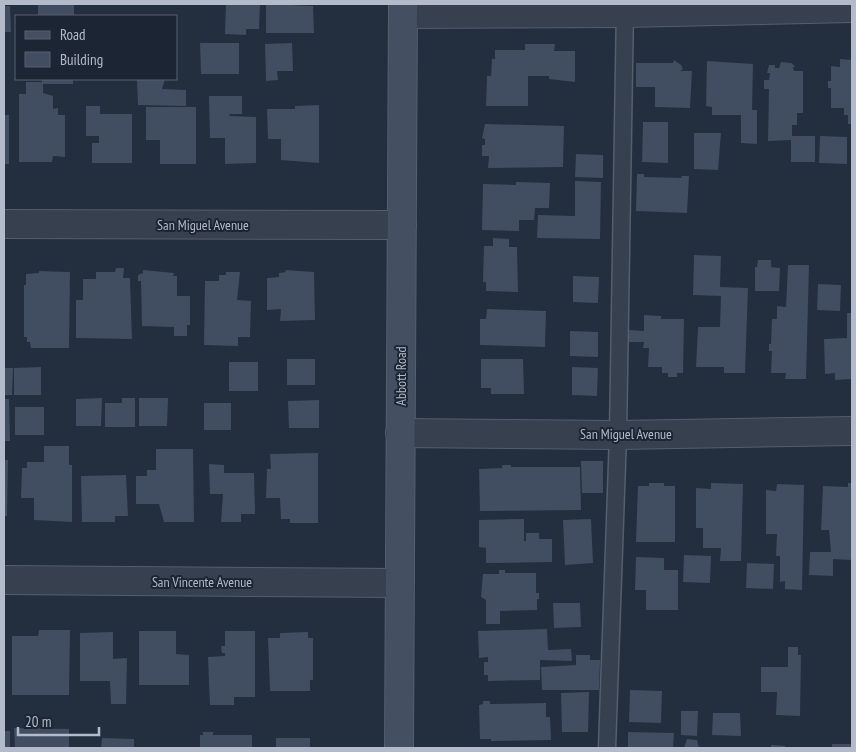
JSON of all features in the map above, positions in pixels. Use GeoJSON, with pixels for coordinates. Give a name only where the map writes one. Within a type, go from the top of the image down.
{"type":"FeatureCollection","features":[{"type":"Feature","properties":{"kind":"street"},"geometry":{"type":"LineString","coordinates":[[403,9],[852,8]]}},
{"type":"Feature","properties":{"kind":"street","name":"Abbott Road"},"geometry":{"type":"LineString","coordinates":[[399,748],[403,9]]}},
{"type":"Feature","properties":{"kind":"street","name":"San Miguel Avenue"},"geometry":{"type":"LineString","coordinates":[[4,224],[402,225]]}},
{"type":"Feature","properties":{"kind":"street","name":"San Miguel Avenue"},"geometry":{"type":"LineString","coordinates":[[400,433],[618,435],[852,431]]}},
{"type":"Feature","properties":{"kind":"street","name":"San Vincente Avenue"},"geometry":{"type":"LineString","coordinates":[[4,580],[400,583]]}},
{"type":"Feature","properties":{"kind":"lane"},"geometry":{"type":"LineString","coordinates":[[607,748],[618,435],[625,8]]}},
{"type":"Feature","properties":{"kind":"building"},"geometry":{"type":"Polygon","coordinates":[[[38,4],[74,4],[74,15],[38,15],[38,4]]]}},
{"type":"Feature","properties":{"kind":"building"},"geometry":{"type":"Polygon","coordinates":[[[226,4],[260,4],[259,29],[246,29],[246,35],[225,34],[226,4]]]}},
{"type":"Feature","properties":{"kind":"building"},"geometry":{"type":"Polygon","coordinates":[[[266,4],[313,6],[314,33],[266,33],[266,4]]]}},
{"type":"Feature","properties":{"kind":"building"},"geometry":{"type":"Polygon","coordinates":[[[4,6],[10,6],[11,32],[4,32],[4,6]]]}},
{"type":"Feature","properties":{"kind":"building"},"geometry":{"type":"Polygon","coordinates":[[[200,43],[239,43],[239,74],[201,74],[200,43]]]}},
{"type":"Feature","properties":{"kind":"building"},"geometry":{"type":"Polygon","coordinates":[[[292,43],[293,71],[277,71],[278,80],[266,81],[265,44],[292,43]]]}},
{"type":"Feature","properties":{"kind":"building"},"geometry":{"type":"Polygon","coordinates":[[[525,44],[555,44],[554,51],[575,51],[575,82],[549,79],[549,76],[528,76],[528,106],[486,106],[487,76],[491,76],[492,59],[495,59],[495,50],[525,50],[525,44]]]}},
{"type":"Feature","properties":{"kind":"building"},"geometry":{"type":"Polygon","coordinates":[[[840,59],[852,60],[852,124],[848,124],[848,115],[844,115],[844,108],[831,108],[831,88],[828,88],[828,81],[831,81],[831,66],[840,67],[840,59]]]}},
{"type":"Feature","properties":{"kind":"building"},"geometry":{"type":"Polygon","coordinates":[[[674,60],[681,65],[683,69],[680,71],[692,71],[690,108],[655,107],[655,87],[636,87],[636,63],[673,63],[674,60]]]}},
{"type":"Feature","properties":{"kind":"building"},"geometry":{"type":"Polygon","coordinates":[[[707,61],[753,64],[752,110],[757,110],[757,144],[741,143],[741,115],[712,115],[712,107],[706,106],[707,61]]]}},
{"type":"Feature","properties":{"kind":"building"},"geometry":{"type":"Polygon","coordinates":[[[781,62],[791,63],[795,66],[793,68],[794,71],[803,71],[803,113],[797,113],[797,125],[792,125],[792,136],[815,136],[815,162],[791,162],[791,140],[768,141],[769,89],[764,89],[764,80],[769,80],[770,73],[767,73],[769,65],[775,65],[775,68],[779,68],[781,62]]]}},
{"type":"Feature","properties":{"kind":"building"},"geometry":{"type":"Polygon","coordinates":[[[42,80],[73,80],[73,84],[43,84],[43,93],[53,96],[53,109],[58,108],[58,115],[65,115],[65,157],[53,156],[52,162],[19,162],[19,94],[26,94],[26,82],[42,82],[42,80]]]}},
{"type":"Feature","properties":{"kind":"building"},"geometry":{"type":"Polygon","coordinates":[[[137,80],[165,80],[162,89],[186,90],[186,106],[138,105],[137,80]]]}},
{"type":"Feature","properties":{"kind":"building"},"geometry":{"type":"Polygon","coordinates":[[[209,96],[242,96],[242,114],[229,114],[230,116],[256,117],[256,163],[225,164],[225,138],[210,138],[209,96]]]}},
{"type":"Feature","properties":{"kind":"building"},"geometry":{"type":"Polygon","coordinates":[[[319,105],[319,163],[281,160],[281,139],[268,139],[267,109],[295,109],[295,106],[319,105]]]}},
{"type":"Feature","properties":{"kind":"building"},"geometry":{"type":"Polygon","coordinates":[[[86,106],[100,106],[100,114],[132,114],[132,163],[92,163],[92,143],[99,143],[99,136],[86,136],[86,106]]]}},
{"type":"Feature","properties":{"kind":"building"},"geometry":{"type":"Polygon","coordinates":[[[146,107],[196,107],[196,164],[160,164],[160,140],[146,140],[146,107]]]}},
{"type":"Feature","properties":{"kind":"building"},"geometry":{"type":"Polygon","coordinates":[[[4,115],[9,115],[9,164],[4,164],[4,115]]]}},
{"type":"Feature","properties":{"kind":"building"},"geometry":{"type":"Polygon","coordinates":[[[643,122],[668,122],[668,163],[642,162],[643,122]]]}},
{"type":"Feature","properties":{"kind":"building"},"geometry":{"type":"Polygon","coordinates":[[[485,124],[564,126],[563,167],[488,168],[489,156],[482,156],[482,145],[485,145],[485,139],[482,138],[485,124]]]}},
{"type":"Feature","properties":{"kind":"building"},"geometry":{"type":"Polygon","coordinates":[[[694,133],[721,133],[718,170],[694,169],[694,133]]]}},
{"type":"Feature","properties":{"kind":"building"},"geometry":{"type":"Polygon","coordinates":[[[820,136],[847,137],[847,164],[819,163],[820,136]]]}},
{"type":"Feature","properties":{"kind":"building"},"geometry":{"type":"Polygon","coordinates":[[[576,154],[603,155],[603,178],[575,177],[576,154]]]}},
{"type":"Feature","properties":{"kind":"building"},"geometry":{"type":"Polygon","coordinates":[[[637,174],[644,174],[644,177],[682,178],[681,176],[689,176],[687,213],[636,211],[637,174]]]}},
{"type":"Feature","properties":{"kind":"building"},"geometry":{"type":"Polygon","coordinates":[[[575,181],[601,182],[600,239],[537,238],[538,215],[575,216],[575,181]]]}},
{"type":"Feature","properties":{"kind":"building"},"geometry":{"type":"Polygon","coordinates":[[[516,182],[550,183],[549,208],[535,208],[534,220],[519,220],[519,231],[482,230],[483,184],[516,185],[516,182]]]}},
{"type":"Feature","properties":{"kind":"building"},"geometry":{"type":"Polygon","coordinates":[[[493,238],[509,239],[509,247],[517,247],[518,292],[486,291],[486,282],[483,282],[484,246],[493,246],[493,238]]]}},
{"type":"Feature","properties":{"kind":"building"},"geometry":{"type":"Polygon","coordinates":[[[694,255],[721,256],[720,287],[748,288],[745,373],[724,373],[724,367],[696,367],[698,327],[720,327],[721,296],[693,295],[694,255]]]}},
{"type":"Feature","properties":{"kind":"building"},"geometry":{"type":"Polygon","coordinates":[[[758,260],[771,260],[771,267],[780,268],[779,291],[755,291],[755,267],[757,267],[758,260]]]}},
{"type":"Feature","properties":{"kind":"building"},"geometry":{"type":"Polygon","coordinates":[[[788,265],[809,265],[806,379],[785,379],[786,373],[771,373],[772,351],[769,351],[769,344],[771,344],[772,319],[777,319],[777,306],[786,307],[788,265]]]}},
{"type":"Feature","properties":{"kind":"building"},"geometry":{"type":"Polygon","coordinates":[[[116,268],[124,268],[123,278],[130,278],[132,339],[76,338],[76,300],[83,300],[83,279],[96,279],[96,272],[115,272],[116,268]]]}},
{"type":"Feature","properties":{"kind":"building"},"geometry":{"type":"Polygon","coordinates":[[[143,270],[174,273],[173,276],[177,276],[177,296],[190,296],[190,325],[187,325],[187,336],[174,336],[174,327],[142,326],[141,281],[138,281],[138,275],[143,273],[143,270]]]}},
{"type":"Feature","properties":{"kind":"building"},"geometry":{"type":"Polygon","coordinates":[[[285,270],[314,272],[315,320],[280,321],[281,309],[267,310],[267,278],[279,277],[279,273],[286,272],[285,270]]]}},
{"type":"Feature","properties":{"kind":"building"},"geometry":{"type":"Polygon","coordinates":[[[39,271],[70,272],[69,348],[31,348],[30,342],[27,342],[27,337],[24,337],[24,285],[26,285],[26,274],[39,273],[39,271]]]}},
{"type":"Feature","properties":{"kind":"building"},"geometry":{"type":"Polygon","coordinates":[[[226,272],[240,272],[237,300],[251,301],[250,337],[238,337],[238,346],[204,345],[205,281],[219,281],[219,275],[226,275],[226,272]]]}},
{"type":"Feature","properties":{"kind":"building"},"geometry":{"type":"Polygon","coordinates":[[[573,276],[599,277],[598,303],[573,302],[573,276]]]}},
{"type":"Feature","properties":{"kind":"building"},"geometry":{"type":"Polygon","coordinates":[[[818,284],[841,285],[840,311],[817,310],[818,284]]]}},
{"type":"Feature","properties":{"kind":"building"},"geometry":{"type":"Polygon","coordinates":[[[487,309],[546,311],[545,347],[480,345],[480,319],[486,319],[487,309]]]}},
{"type":"Feature","properties":{"kind":"building"},"geometry":{"type":"Polygon","coordinates":[[[847,313],[852,313],[852,379],[835,380],[835,373],[825,374],[824,339],[847,338],[847,313]]]}},
{"type":"Feature","properties":{"kind":"building"},"geometry":{"type":"Polygon","coordinates":[[[644,315],[661,316],[661,319],[684,319],[683,373],[677,373],[677,377],[668,377],[668,373],[662,373],[662,367],[648,367],[649,348],[643,348],[644,342],[629,342],[629,330],[644,331],[644,315]]]}},
{"type":"Feature","properties":{"kind":"building"},"geometry":{"type":"Polygon","coordinates":[[[570,331],[598,332],[598,357],[570,356],[570,331]]]}},
{"type":"Feature","properties":{"kind":"building"},"geometry":{"type":"Polygon","coordinates":[[[287,359],[315,359],[315,385],[287,385],[287,359]]]}},
{"type":"Feature","properties":{"kind":"building"},"geometry":{"type":"Polygon","coordinates":[[[481,359],[523,359],[524,394],[491,394],[491,388],[481,388],[481,359]]]}},
{"type":"Feature","properties":{"kind":"building"},"geometry":{"type":"Polygon","coordinates":[[[229,362],[258,362],[258,391],[229,391],[229,362]]]}},
{"type":"Feature","properties":{"kind":"building"},"geometry":{"type":"Polygon","coordinates":[[[41,367],[41,395],[14,395],[14,368],[41,367]]]}},
{"type":"Feature","properties":{"kind":"building"},"geometry":{"type":"Polygon","coordinates":[[[572,367],[598,368],[597,396],[572,395],[572,367]]]}},
{"type":"Feature","properties":{"kind":"building"},"geometry":{"type":"Polygon","coordinates":[[[4,368],[13,368],[12,395],[4,395],[4,368]]]}},
{"type":"Feature","properties":{"kind":"building"},"geometry":{"type":"Polygon","coordinates":[[[102,398],[101,426],[76,426],[76,399],[102,398]]]}},
{"type":"Feature","properties":{"kind":"building"},"geometry":{"type":"Polygon","coordinates":[[[122,398],[135,398],[135,427],[105,427],[105,403],[122,403],[122,398]]]}},
{"type":"Feature","properties":{"kind":"building"},"geometry":{"type":"Polygon","coordinates":[[[139,398],[168,398],[167,426],[139,426],[139,398]]]}},
{"type":"Feature","properties":{"kind":"building"},"geometry":{"type":"Polygon","coordinates":[[[4,399],[9,399],[10,441],[4,441],[4,399]]]}},
{"type":"Feature","properties":{"kind":"building"},"geometry":{"type":"Polygon","coordinates":[[[319,400],[319,428],[289,428],[288,401],[319,400]]]}},
{"type":"Feature","properties":{"kind":"building"},"geometry":{"type":"Polygon","coordinates":[[[204,403],[231,403],[231,430],[204,430],[204,403]]]}},
{"type":"Feature","properties":{"kind":"building"},"geometry":{"type":"Polygon","coordinates":[[[15,407],[44,407],[44,435],[15,435],[15,407]]]}},
{"type":"Feature","properties":{"kind":"building"},"geometry":{"type":"Polygon","coordinates":[[[44,446],[69,446],[69,465],[72,465],[72,522],[34,520],[34,498],[21,498],[22,468],[27,468],[27,462],[44,462],[44,446]]]}},
{"type":"Feature","properties":{"kind":"building"},"geometry":{"type":"Polygon","coordinates":[[[156,449],[193,449],[194,522],[164,522],[159,504],[136,504],[136,476],[147,476],[147,470],[156,470],[156,449]]]}},
{"type":"Feature","properties":{"kind":"building"},"geometry":{"type":"Polygon","coordinates":[[[318,453],[318,523],[290,523],[290,519],[281,519],[280,498],[266,498],[267,469],[271,469],[270,454],[318,453]]]}},
{"type":"Feature","properties":{"kind":"building"},"geometry":{"type":"Polygon","coordinates":[[[4,460],[8,460],[7,516],[4,516],[4,460]]]}},
{"type":"Feature","properties":{"kind":"building"},"geometry":{"type":"Polygon","coordinates":[[[581,461],[603,461],[603,493],[582,493],[581,461]]]}},
{"type":"Feature","properties":{"kind":"building"},"geometry":{"type":"Polygon","coordinates":[[[209,464],[224,465],[224,473],[254,473],[255,514],[241,514],[241,522],[221,522],[223,494],[210,494],[209,464]]]}},
{"type":"Feature","properties":{"kind":"building"},"geometry":{"type":"Polygon","coordinates":[[[502,465],[511,465],[511,467],[580,467],[581,510],[480,511],[479,469],[502,468],[502,465]]]}},
{"type":"Feature","properties":{"kind":"building"},"geometry":{"type":"Polygon","coordinates":[[[126,475],[128,516],[115,516],[115,522],[82,522],[81,476],[126,475]]]}},
{"type":"Feature","properties":{"kind":"building"},"geometry":{"type":"Polygon","coordinates":[[[649,483],[664,483],[664,486],[675,486],[675,542],[636,542],[638,486],[649,486],[649,483]]]}},
{"type":"Feature","properties":{"kind":"building"},"geometry":{"type":"Polygon","coordinates":[[[711,483],[743,484],[741,561],[720,561],[721,548],[703,548],[703,528],[696,528],[696,488],[711,489],[711,483]]]}},
{"type":"Feature","properties":{"kind":"building"},"geometry":{"type":"Polygon","coordinates":[[[848,483],[852,483],[852,560],[833,559],[833,576],[809,575],[810,552],[831,552],[829,530],[821,530],[823,486],[848,487],[848,483]]]}},
{"type":"Feature","properties":{"kind":"building"},"geometry":{"type":"Polygon","coordinates":[[[777,484],[804,485],[802,590],[785,589],[785,581],[780,582],[780,556],[776,556],[777,534],[766,534],[766,490],[776,491],[777,484]]]}},
{"type":"Feature","properties":{"kind":"building"},"geometry":{"type":"Polygon","coordinates":[[[524,519],[524,541],[526,541],[526,533],[539,533],[539,539],[552,539],[552,562],[486,563],[486,548],[479,547],[479,520],[524,519]]]}},
{"type":"Feature","properties":{"kind":"building"},"geometry":{"type":"Polygon","coordinates":[[[591,519],[593,563],[565,565],[563,520],[591,519]]]}},
{"type":"Feature","properties":{"kind":"building"},"geometry":{"type":"Polygon","coordinates":[[[684,555],[711,556],[710,583],[683,582],[684,555]]]}},
{"type":"Feature","properties":{"kind":"building"},"geometry":{"type":"Polygon","coordinates":[[[636,557],[664,558],[664,570],[678,570],[678,610],[646,610],[646,590],[635,590],[636,557]]]}},
{"type":"Feature","properties":{"kind":"building"},"geometry":{"type":"Polygon","coordinates":[[[747,563],[774,564],[773,589],[746,588],[747,563]]]}},
{"type":"Feature","properties":{"kind":"building"},"geometry":{"type":"Polygon","coordinates":[[[499,570],[505,570],[505,573],[536,573],[536,593],[539,593],[537,610],[500,611],[500,624],[486,624],[486,600],[481,597],[483,574],[499,574],[499,570]]]}},
{"type":"Feature","properties":{"kind":"building"},"geometry":{"type":"Polygon","coordinates":[[[553,603],[580,603],[581,627],[554,628],[553,603]]]}},
{"type":"Feature","properties":{"kind":"building"},"geometry":{"type":"Polygon","coordinates":[[[547,629],[548,650],[571,649],[572,661],[540,660],[540,680],[488,681],[488,675],[484,675],[484,662],[488,662],[488,657],[479,658],[478,631],[547,629]]]}},
{"type":"Feature","properties":{"kind":"building"},"geometry":{"type":"Polygon","coordinates":[[[39,630],[70,630],[69,695],[12,695],[12,636],[38,636],[39,630]]]}},
{"type":"Feature","properties":{"kind":"building"},"geometry":{"type":"Polygon","coordinates":[[[139,631],[176,631],[176,654],[189,655],[189,685],[139,685],[139,631]]]}},
{"type":"Feature","properties":{"kind":"building"},"geometry":{"type":"Polygon","coordinates":[[[225,631],[255,631],[255,697],[234,697],[234,705],[210,705],[208,657],[225,656],[225,653],[222,653],[221,646],[225,646],[225,631]]]}},
{"type":"Feature","properties":{"kind":"building"},"geometry":{"type":"Polygon","coordinates":[[[113,632],[113,659],[127,658],[126,704],[111,704],[110,681],[80,681],[80,633],[113,632]]]}},
{"type":"Feature","properties":{"kind":"building"},"geometry":{"type":"Polygon","coordinates":[[[308,632],[308,638],[313,638],[313,680],[310,680],[310,691],[270,691],[268,638],[280,638],[280,633],[308,632]]]}},
{"type":"Feature","properties":{"kind":"building"},"geometry":{"type":"Polygon","coordinates":[[[788,647],[798,647],[798,655],[801,655],[800,716],[776,715],[777,692],[761,692],[761,667],[788,667],[788,647]]]}},
{"type":"Feature","properties":{"kind":"building"},"geometry":{"type":"Polygon","coordinates":[[[576,655],[590,655],[590,660],[600,660],[599,690],[542,690],[541,667],[576,665],[576,655]]]}},
{"type":"Feature","properties":{"kind":"building"},"geometry":{"type":"Polygon","coordinates":[[[630,690],[662,691],[661,723],[629,722],[630,690]]]}},
{"type":"Feature","properties":{"kind":"building"},"geometry":{"type":"Polygon","coordinates":[[[589,692],[588,732],[562,732],[561,693],[589,692]]]}},
{"type":"Feature","properties":{"kind":"building"},"geometry":{"type":"Polygon","coordinates":[[[483,701],[490,701],[490,704],[546,703],[546,717],[550,717],[551,740],[491,741],[491,739],[480,739],[479,705],[483,704],[483,701]]]}},
{"type":"Feature","properties":{"kind":"building"},"geometry":{"type":"Polygon","coordinates":[[[681,711],[698,711],[697,736],[681,735],[681,711]]]}},
{"type":"Feature","properties":{"kind":"building"},"geometry":{"type":"Polygon","coordinates":[[[713,713],[740,713],[741,736],[712,735],[713,713]]]}},
{"type":"Feature","properties":{"kind":"building"},"geometry":{"type":"Polygon","coordinates":[[[14,728],[69,729],[69,748],[15,748],[14,728]]]}},
{"type":"Feature","properties":{"kind":"building"},"geometry":{"type":"Polygon","coordinates":[[[4,731],[10,731],[10,748],[4,748],[4,731]]]}},
{"type":"Feature","properties":{"kind":"building"},"geometry":{"type":"Polygon","coordinates":[[[203,732],[213,732],[213,735],[252,735],[252,748],[200,748],[200,735],[203,735],[203,732]]]}},
{"type":"Feature","properties":{"kind":"building"},"geometry":{"type":"Polygon","coordinates":[[[628,732],[674,733],[673,748],[628,748],[628,732]]]}},
{"type":"Feature","properties":{"kind":"building"},"geometry":{"type":"Polygon","coordinates":[[[102,738],[134,739],[134,748],[101,748],[102,738]]]}},
{"type":"Feature","properties":{"kind":"building"},"geometry":{"type":"Polygon","coordinates":[[[276,738],[310,738],[310,748],[276,748],[276,738]]]}},
{"type":"Feature","properties":{"kind":"building"},"geometry":{"type":"Polygon","coordinates":[[[687,739],[697,740],[699,748],[684,748],[687,739]]]}},
{"type":"Feature","properties":{"kind":"building"},"geometry":{"type":"Polygon","coordinates":[[[832,744],[852,744],[852,748],[832,748],[832,744]]]}},
{"type":"Feature","properties":{"kind":"building"},"geometry":{"type":"Polygon","coordinates":[[[771,745],[785,746],[785,748],[771,748],[771,745]]]}}]}
